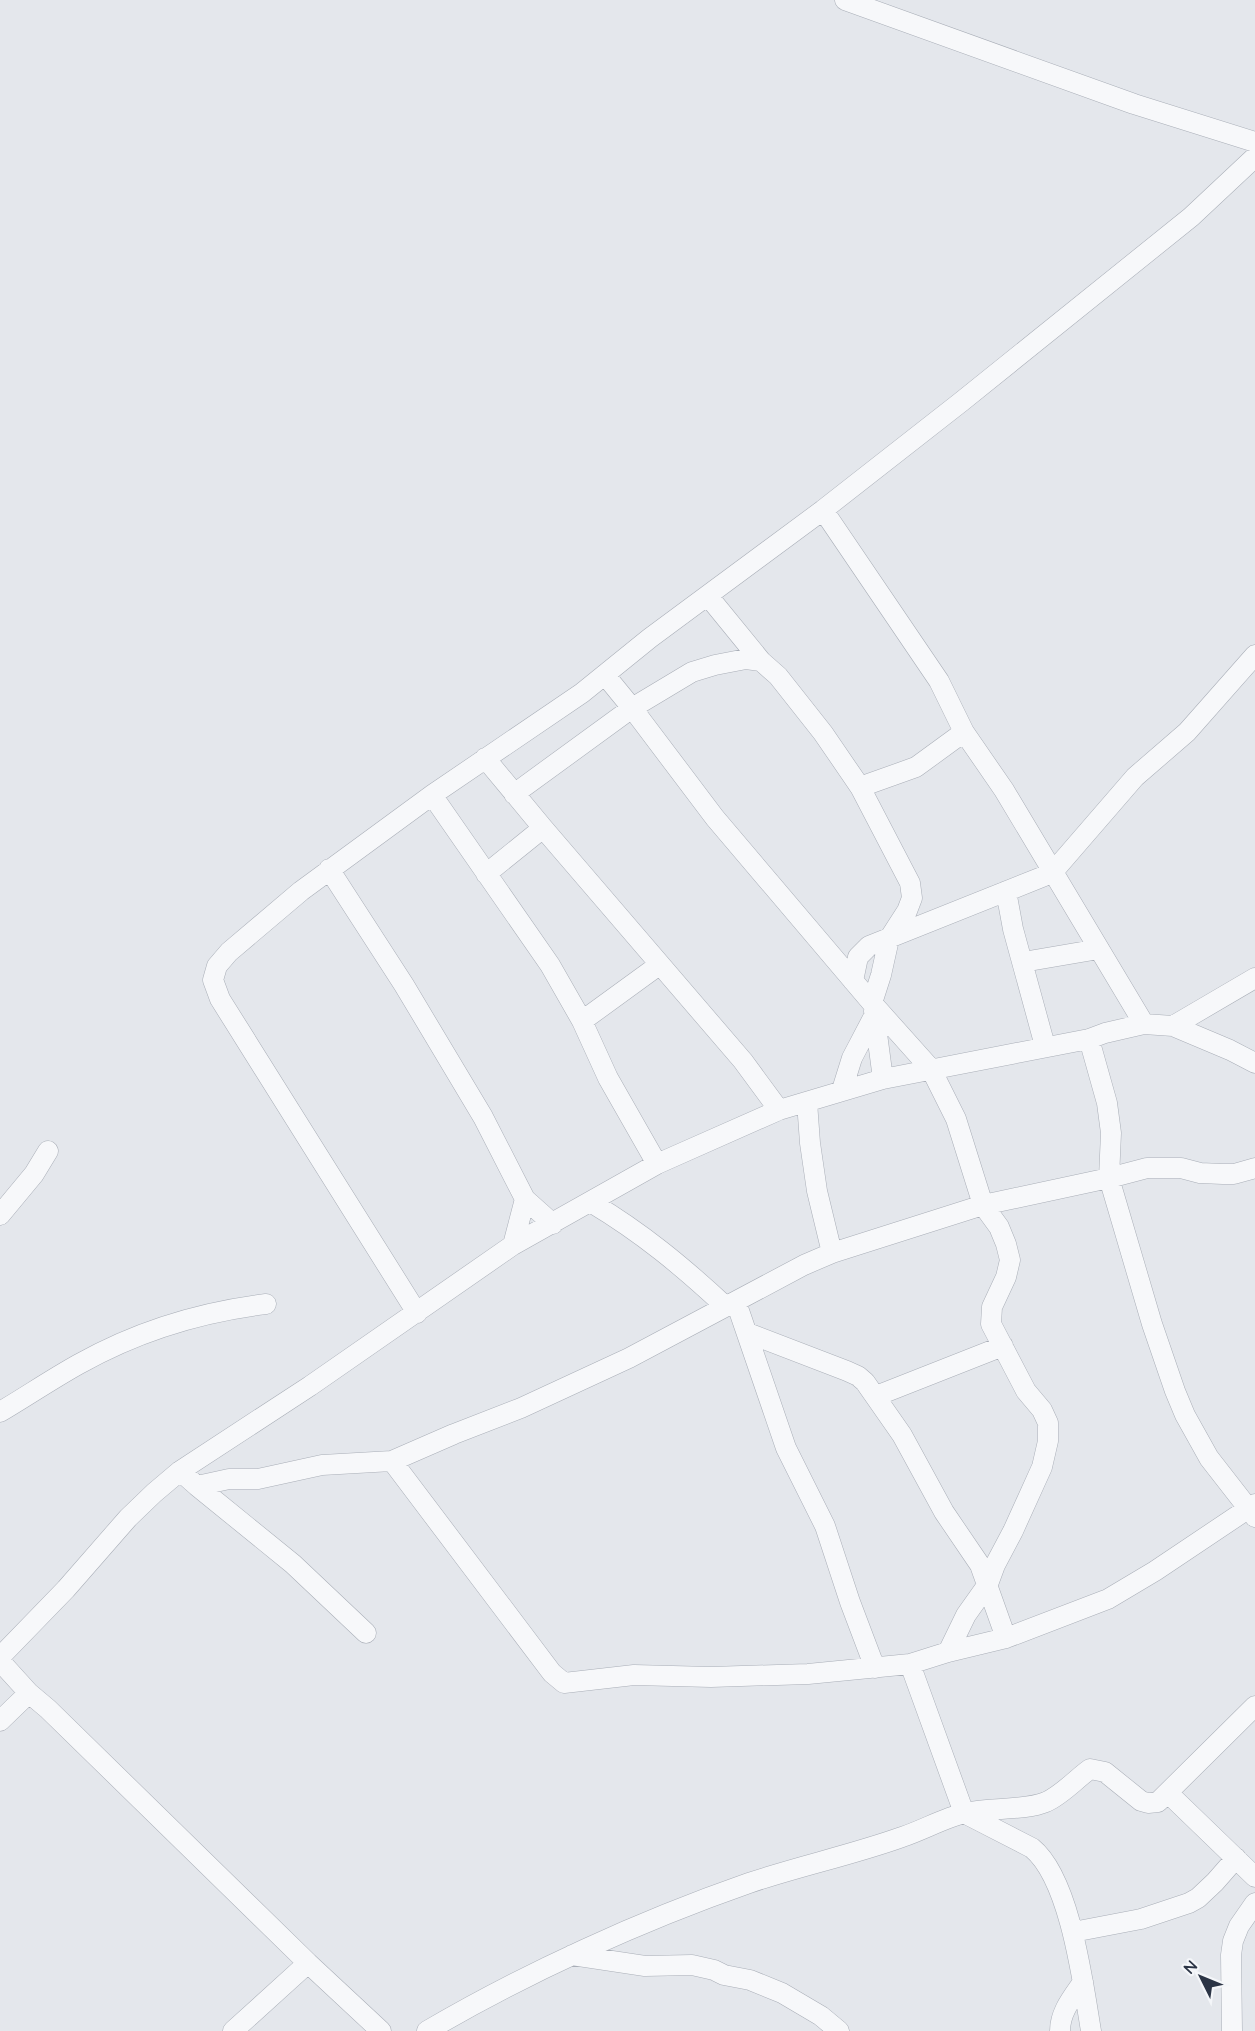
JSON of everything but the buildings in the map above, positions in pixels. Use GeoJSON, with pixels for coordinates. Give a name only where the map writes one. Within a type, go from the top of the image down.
{"type":"FeatureCollection","features":[{"type":"Feature","properties":{"kind":"street"},"geometry":{"type":"LineString","coordinates":[[845,0],[1134,104],[1255,142]]}},
{"type":"Feature","properties":{"kind":"street"},"geometry":{"type":"LineString","coordinates":[[417,1313],[220,999],[213,980],[217,966],[229,952],[329,869],[605,675],[650,638],[823,510],[1191,217],[1255,157]]}},
{"type":"Feature","properties":{"kind":"street"},"geometry":{"type":"LineString","coordinates":[[823,510],[919,648],[939,681],[964,732],[1004,790],[1144,1024]]}},
{"type":"Feature","properties":{"kind":"street"},"geometry":{"type":"LineString","coordinates":[[708,596],[761,661],[793,693],[860,787],[910,883],[912,898],[907,911],[889,939],[873,1008],[852,1058],[842,1090]]}},
{"type":"Feature","properties":{"kind":"street"},"geometry":{"type":"LineString","coordinates":[[853,981],[858,957],[869,946],[1052,873],[1144,768],[1186,732],[1255,655]]}},
{"type":"Feature","properties":{"kind":"street"},"geometry":{"type":"LineString","coordinates":[[514,794],[632,708],[701,669],[746,659],[761,661]]}},
{"type":"Feature","properties":{"kind":"street"},"geometry":{"type":"LineString","coordinates":[[605,675],[715,818],[853,981],[873,1008],[931,1069],[957,1119],[983,1205],[999,1227],[1006,1244],[1010,1260],[1006,1277],[992,1308],[991,1324],[1026,1391],[1042,1410],[1048,1423],[1048,1441],[1042,1467],[1013,1531],[994,1565],[988,1584],[966,1615],[948,1652]]}},
{"type":"Feature","properties":{"kind":"street"},"geometry":{"type":"LineString","coordinates":[[860,787],[916,766],[964,732]]}},
{"type":"Feature","properties":{"kind":"street"},"geometry":{"type":"LineString","coordinates":[[485,758],[743,1061],[780,1110]]}},
{"type":"Feature","properties":{"kind":"street"},"geometry":{"type":"LineString","coordinates":[[432,795],[550,965],[582,1021],[608,1078],[657,1164]]}},
{"type":"Feature","properties":{"kind":"street"},"geometry":{"type":"LineString","coordinates":[[486,874],[543,828]]}},
{"type":"Feature","properties":{"kind":"street"},"geometry":{"type":"LineString","coordinates":[[329,869],[417,1005],[483,1117],[525,1199],[553,1224]]}},
{"type":"Feature","properties":{"kind":"street"},"geometry":{"type":"LineString","coordinates":[[1006,891],[1013,929],[1045,1046]]}},
{"type":"Feature","properties":{"kind":"street"},"geometry":{"type":"LineString","coordinates":[[1023,962],[1099,949]]}},
{"type":"Feature","properties":{"kind":"street"},"geometry":{"type":"LineString","coordinates":[[582,1021],[660,965]]}},
{"type":"Feature","properties":{"kind":"street"},"geometry":{"type":"LineString","coordinates":[[1173,1026],[1255,978]]}},
{"type":"Feature","properties":{"kind":"street"},"geometry":{"type":"LineString","coordinates":[[873,1008],[883,1078]]}},
{"type":"Feature","properties":{"kind":"street"},"geometry":{"type":"LineString","coordinates":[[381,2031],[29,1693],[0,1659],[66,1589],[128,1518],[180,1471],[417,1313],[513,1245],[592,1203],[657,1164],[780,1110],[883,1078],[1089,1039],[1144,1024],[1173,1026],[1255,1063]]}},
{"type":"Feature","properties":{"kind":"street"},"geometry":{"type":"LineString","coordinates":[[392,1461],[552,1673],[564,1683],[634,1675],[711,1677],[808,1674],[910,1664],[1006,1638],[1108,1599],[1252,1510],[1209,1458],[1185,1415],[1175,1391],[1152,1324],[1109,1178],[1111,1132],[1107,1103],[1089,1039]]}},
{"type":"Feature","properties":{"kind":"street"},"geometry":{"type":"LineString","coordinates":[[807,1102],[813,1166],[832,1253]]}},
{"type":"Feature","properties":{"kind":"street"},"geometry":{"type":"LineString","coordinates":[[0,1215],[34,1173],[48,1151]]}},
{"type":"Feature","properties":{"kind":"street"},"geometry":{"type":"LineString","coordinates":[[197,1486],[229,1479],[258,1479],[322,1465],[392,1461],[521,1408],[618,1363],[804,1265],[832,1253],[983,1205],[1160,1167],[1223,1174],[1234,1174],[1255,1168]]}},
{"type":"Feature","properties":{"kind":"street"},"geometry":{"type":"LineString","coordinates":[[513,1245],[525,1199]]}},
{"type":"Feature","properties":{"kind":"street"},"geometry":{"type":"LineString","coordinates":[[592,1203],[637,1231],[669,1255],[704,1287],[731,1304],[748,1333],[757,1366],[786,1448],[825,1526],[839,1573],[875,1668]]}},
{"type":"Feature","properties":{"kind":"street"},"geometry":{"type":"LineString","coordinates":[[704,1287],[707,1316]]}},
{"type":"Feature","properties":{"kind":"street"},"geometry":{"type":"LineString","coordinates":[[0,1412],[77,1365],[121,1343],[206,1314],[266,1304]]}},
{"type":"Feature","properties":{"kind":"street"},"geometry":{"type":"LineString","coordinates":[[748,1333],[812,1356],[858,1376],[876,1396],[902,1435],[944,1512],[972,1551],[988,1584],[1006,1638]]}},
{"type":"Feature","properties":{"kind":"street"},"geometry":{"type":"LineString","coordinates":[[876,1396],[1003,1346]]}},
{"type":"Feature","properties":{"kind":"street"},"geometry":{"type":"LineString","coordinates":[[180,1471],[293,1564],[366,1634]]}},
{"type":"Feature","properties":{"kind":"street"},"geometry":{"type":"LineString","coordinates":[[910,1664],[964,1813],[1038,1853],[1047,1866],[1062,1898],[1073,1932],[1091,2031]]}},
{"type":"Feature","properties":{"kind":"street"},"geometry":{"type":"LineString","coordinates":[[0,1721],[29,1693]]}},
{"type":"Feature","properties":{"kind":"street"},"geometry":{"type":"LineString","coordinates":[[427,2031],[467,2007],[572,1955],[749,1884],[901,1838],[964,1813],[1001,1807],[1034,1806],[1048,1801],[1090,1769],[1105,1772],[1141,1801],[1158,1802],[1255,1706]]}},
{"type":"Feature","properties":{"kind":"street"},"geometry":{"type":"LineString","coordinates":[[1168,1793],[1255,1878]]}},
{"type":"Feature","properties":{"kind":"street"},"geometry":{"type":"LineString","coordinates":[[1073,1932],[1141,1918],[1189,1903],[1206,1890],[1236,1858]]}},
{"type":"Feature","properties":{"kind":"street"},"geometry":{"type":"LineString","coordinates":[[1232,2031],[1231,1955],[1233,1941],[1239,1926],[1255,1903]]}},
{"type":"Feature","properties":{"kind":"street"},"geometry":{"type":"LineString","coordinates":[[572,1955],[645,1966],[692,1965],[714,1970],[724,1976],[750,1980],[782,1993],[821,2016],[839,2031]]}},
{"type":"Feature","properties":{"kind":"street"},"geometry":{"type":"LineString","coordinates":[[233,2031],[308,1963]]}},
{"type":"Feature","properties":{"kind":"street"},"geometry":{"type":"LineString","coordinates":[[1060,2031],[1060,2020],[1066,2006],[1083,1982]]}}]}
